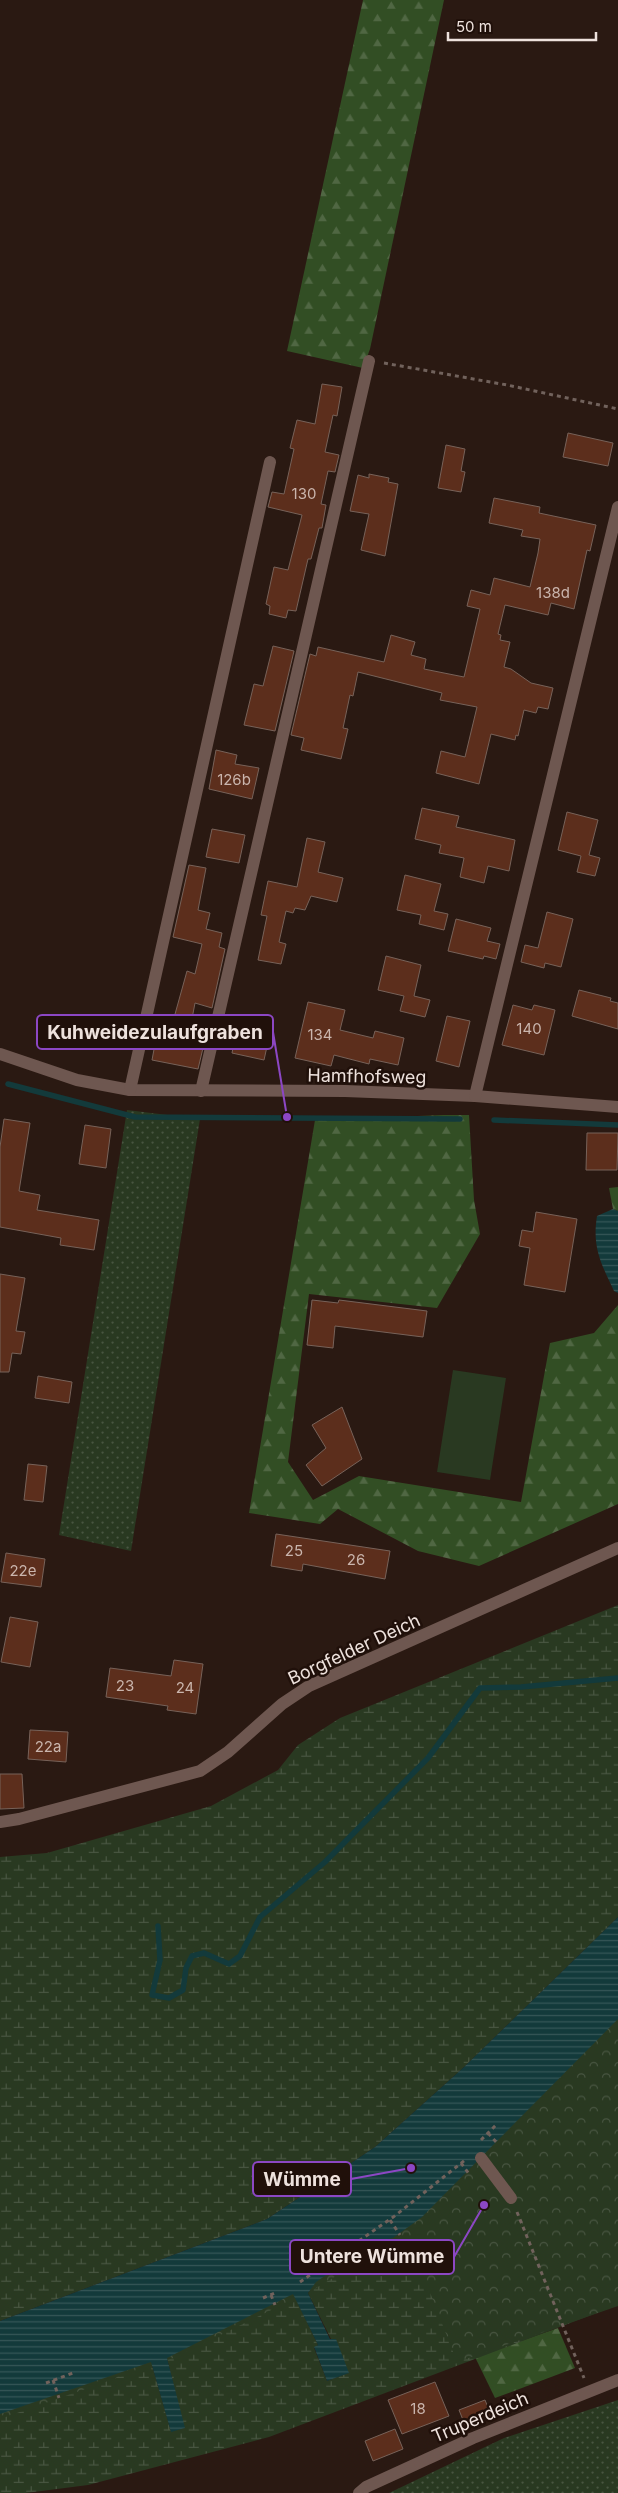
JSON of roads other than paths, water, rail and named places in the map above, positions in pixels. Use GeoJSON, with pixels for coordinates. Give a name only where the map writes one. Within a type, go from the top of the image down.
{"type":"FeatureCollection","features":[{"type":"Feature","properties":{"kind":"street"},"geometry":{"type":"LineString","coordinates":[[201,1091],[369,361]]}},
{"type":"Feature","properties":{"kind":"street"},"geometry":{"type":"LineString","coordinates":[[130,1090],[270,462]]}},
{"type":"Feature","properties":{"kind":"street"},"geometry":{"type":"LineString","coordinates":[[475,1096],[618,507]]}},
{"type":"Feature","properties":{"kind":"street","name":"Hamfhofsweg"},"geometry":{"type":"LineString","coordinates":[[0,1054],[77,1080],[130,1090],[345,1091],[475,1096],[618,1107]]}},
{"type":"Feature","properties":{"kind":"street","name":"Borgfelder Deich"},"geometry":{"type":"LineString","coordinates":[[0,1822],[19,1819],[200,1771],[228,1752],[282,1704],[309,1686],[618,1548]]}},
{"type":"Feature","properties":{"kind":"street"},"geometry":{"type":"LineString","coordinates":[[481,2158],[511,2198]]}},
{"type":"Feature","properties":{"kind":"street","name":"Truperdeich"},"geometry":{"type":"LineString","coordinates":[[359,2493],[366,2487],[472,2438],[618,2380]]}},
{"type":"Feature","properties":{"kind":"water"},"geometry":{"type":"Polygon","coordinates":[[[613,1209],[618,1211],[618,1293],[614,1291],[602,1263],[596,1237],[597,1216],[613,1209]]]}},
{"type":"Feature","properties":{"kind":"water"},"geometry":{"type":"Polygon","coordinates":[[[618,1917],[618,2019],[422,2217],[393,2238],[375,2242],[316,2282],[308,2293],[330,2339],[336,2339],[349,2373],[327,2381],[314,2347],[318,2345],[293,2294],[167,2358],[185,2428],[171,2432],[151,2362],[0,2414],[0,2321],[267,2219],[375,2147],[464,2067],[618,1917]]]}},
{"type":"Feature","properties":{"kind":"waterway"},"geometry":{"type":"LineString","coordinates":[[8,1084],[135,1117],[460,1119]]}},
{"type":"Feature","properties":{"kind":"waterway"},"geometry":{"type":"LineString","coordinates":[[494,1120],[618,1125]]}},
{"type":"Feature","properties":{"kind":"waterway"},"geometry":{"type":"LineString","coordinates":[[158,1926],[160,1960],[152,1995],[169,1998],[183,1990],[186,1968],[192,1956],[204,1953],[229,1964],[240,1956],[260,1917],[325,1862],[428,1758],[480,1688],[521,1687],[618,1678]]}},
{"type":"Feature","properties":{"kind":"place","name":"Kuhweidezulaufgraben"},"geometry":{"type":"Point","coordinates":[287,1117]}},
{"type":"Feature","properties":{"kind":"place","name":"Wümme"},"geometry":{"type":"Point","coordinates":[411,2168]}},
{"type":"Feature","properties":{"kind":"place","name":"Untere Wümme"},"geometry":{"type":"Point","coordinates":[484,2205]}}]}
